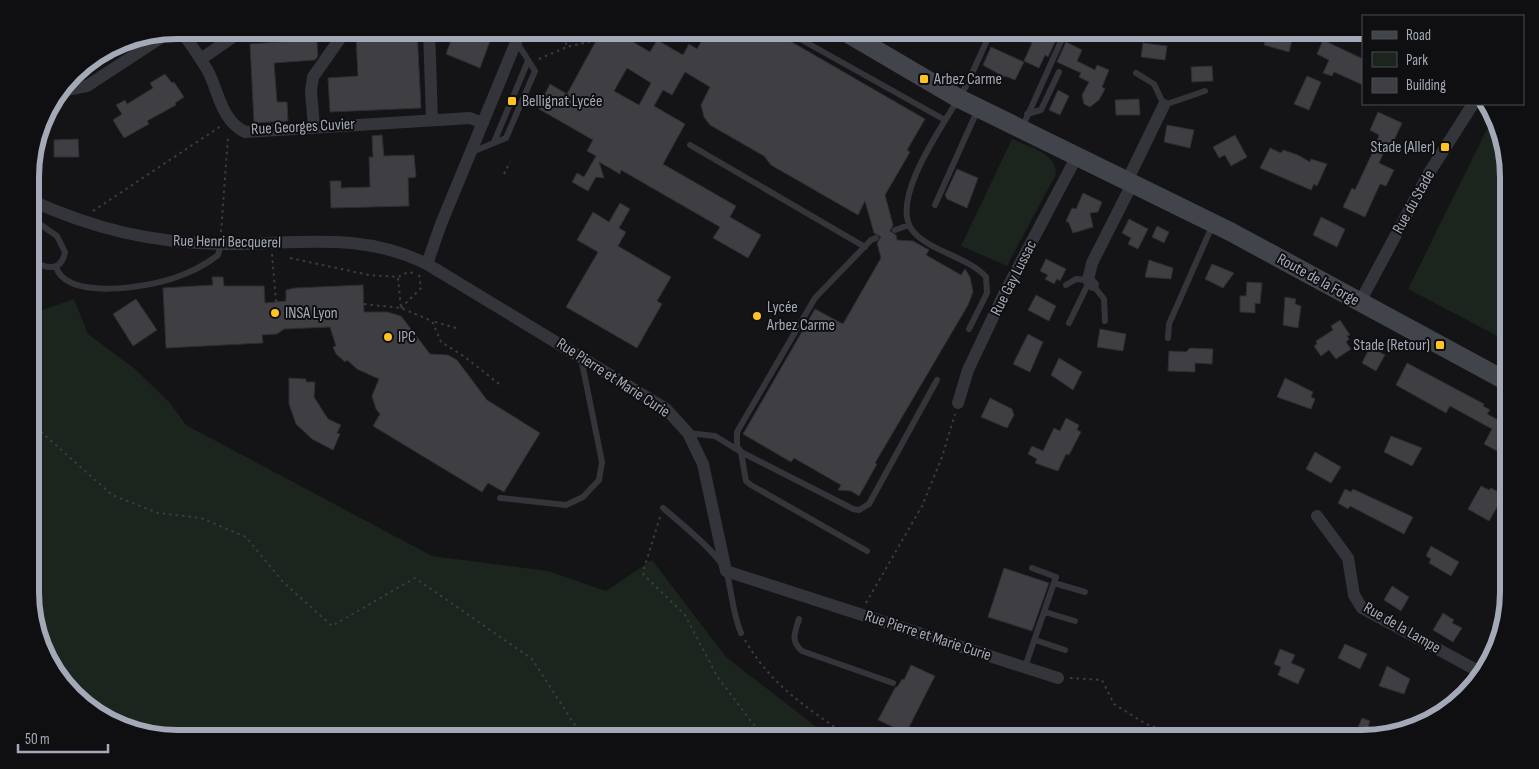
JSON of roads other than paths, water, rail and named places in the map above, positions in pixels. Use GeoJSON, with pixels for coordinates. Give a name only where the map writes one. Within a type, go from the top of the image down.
{"type":"FeatureCollection","features":[{"type":"Feature","properties":{"kind":"main road","name":"Route de la Forge"},"geometry":{"type":"LineString","coordinates":[[872,39],[958,98],[978,108],[1024,122],[1077,156],[1213,223],[1500,377]]}},
{"type":"Feature","properties":{"kind":"street","name":"Rue Georges Cuvier"},"geometry":{"type":"LineString","coordinates":[[187,39],[201,58],[230,120],[238,128],[252,132],[470,118],[482,123]]}},
{"type":"Feature","properties":{"kind":"street"},"geometry":{"type":"LineString","coordinates":[[201,58],[230,39]]}},
{"type":"Feature","properties":{"kind":"street"},"geometry":{"type":"LineString","coordinates":[[314,127],[311,91],[313,77],[340,39]]}},
{"type":"Feature","properties":{"kind":"street"},"geometry":{"type":"LineString","coordinates":[[429,39],[432,120]]}},
{"type":"Feature","properties":{"kind":"street"},"geometry":{"type":"LineString","coordinates":[[427,264],[517,39]]}},
{"type":"Feature","properties":{"kind":"street"},"geometry":{"type":"LineString","coordinates":[[70,89],[87,86],[157,40]]}},
{"type":"Feature","properties":{"kind":"street"},"geometry":{"type":"LineString","coordinates":[[1090,282],[1092,263],[1164,105]]}},
{"type":"Feature","properties":{"kind":"street","name":"Rue du Stade"},"geometry":{"type":"LineString","coordinates":[[1360,302],[1429,173],[1472,105]]}},
{"type":"Feature","properties":{"kind":"street","name":"Rue Gay Lussac"},"geometry":{"type":"LineString","coordinates":[[958,403],[968,370],[1004,294],[1077,156]]}},
{"type":"Feature","properties":{"kind":"street","name":"Rue Henri Becquerel"},"geometry":{"type":"LineString","coordinates":[[39,204],[86,222],[130,235],[171,242],[271,244],[356,242],[385,247],[427,264]]}},
{"type":"Feature","properties":{"kind":"street","name":"Rue Pierre et Marie Curie"},"geometry":{"type":"LineString","coordinates":[[427,264],[666,410],[688,434],[703,464],[726,571],[1058,678]]}},
{"type":"Feature","properties":{"kind":"street","name":"Rue de la Lampe"},"geometry":{"type":"LineString","coordinates":[[1317,516],[1348,558],[1354,595],[1362,608],[1476,670]]}},
{"type":"Feature","properties":{"kind":"lane"},"geometry":{"type":"LineString","coordinates":[[470,153],[494,142],[530,64],[519,39]]}},
{"type":"Feature","properties":{"kind":"lane"},"geometry":{"type":"LineString","coordinates":[[800,39],[945,120]]}},
{"type":"Feature","properties":{"kind":"lane"},"geometry":{"type":"LineString","coordinates":[[969,329],[987,293],[986,277],[919,236],[909,224],[907,202],[912,181],[966,86],[988,39]]}},
{"type":"Feature","properties":{"kind":"lane"},"geometry":{"type":"LineString","coordinates":[[1024,122],[1062,39]]}},
{"type":"Feature","properties":{"kind":"lane"},"geometry":{"type":"LineString","coordinates":[[1024,122],[1041,110],[1059,72]]}},
{"type":"Feature","properties":{"kind":"lane"},"geometry":{"type":"LineString","coordinates":[[1136,73],[1154,84],[1164,105],[1205,91]]}},
{"type":"Feature","properties":{"kind":"lane"},"geometry":{"type":"LineString","coordinates":[[935,205],[978,108]]}},
{"type":"Feature","properties":{"kind":"lane"},"geometry":{"type":"LineString","coordinates":[[690,145],[865,247]]}},
{"type":"Feature","properties":{"kind":"lane"},"geometry":{"type":"LineString","coordinates":[[1168,338],[1169,324],[1213,223]]}},
{"type":"Feature","properties":{"kind":"lane"},"geometry":{"type":"LineString","coordinates":[[39,224],[56,236],[63,246],[64,258],[56,267],[46,268],[39,265]]}},
{"type":"Feature","properties":{"kind":"lane"},"geometry":{"type":"LineString","coordinates":[[895,230],[909,224]]}},
{"type":"Feature","properties":{"kind":"lane"},"geometry":{"type":"LineString","coordinates":[[867,551],[750,485],[746,480],[741,452],[737,446],[737,432],[814,298],[876,238]]}},
{"type":"Feature","properties":{"kind":"lane"},"geometry":{"type":"LineString","coordinates":[[56,267],[67,282],[74,285],[105,288],[143,285],[174,278],[202,265],[218,255],[221,244]]}},
{"type":"Feature","properties":{"kind":"lane"},"geometry":{"type":"LineString","coordinates":[[1066,285],[1076,280],[1090,282],[1098,288],[1104,299],[1105,321]]}},
{"type":"Feature","properties":{"kind":"lane"},"geometry":{"type":"LineString","coordinates":[[1069,323],[1090,282]]}},
{"type":"Feature","properties":{"kind":"lane"},"geometry":{"type":"LineString","coordinates":[[500,498],[566,505],[583,497],[599,480],[602,462],[581,357]]}},
{"type":"Feature","properties":{"kind":"lane"},"geometry":{"type":"LineString","coordinates":[[688,434],[715,436],[741,452],[853,510],[864,508],[869,504],[937,380]]}},
{"type":"Feature","properties":{"kind":"lane"},"geometry":{"type":"LineString","coordinates":[[663,508],[698,537],[726,571],[733,608],[741,634]]}},
{"type":"Feature","properties":{"kind":"lane"},"geometry":{"type":"LineString","coordinates":[[1025,667],[1056,577],[1032,568]]}},
{"type":"Feature","properties":{"kind":"lane"},"geometry":{"type":"LineString","coordinates":[[1054,583],[1085,592]]}},
{"type":"Feature","properties":{"kind":"lane"},"geometry":{"type":"LineString","coordinates":[[1045,612],[1075,622]]}},
{"type":"Feature","properties":{"kind":"lane"},"geometry":{"type":"LineString","coordinates":[[799,619],[793,637],[796,645],[802,651],[893,683]]}},
{"type":"Feature","properties":{"kind":"lane"},"geometry":{"type":"LineString","coordinates":[[1035,640],[1065,650]]}},
{"type":"Feature","properties":{"kind":"place","name":"Arbez Carme"},"geometry":{"type":"Point","coordinates":[924,79]}},
{"type":"Feature","properties":{"kind":"place","name":"Bellignat Lycée"},"geometry":{"type":"Point","coordinates":[512,101]}},
{"type":"Feature","properties":{"kind":"place","name":"Stade (Aller)"},"geometry":{"type":"Point","coordinates":[1445,147]}},
{"type":"Feature","properties":{"kind":"place","name":"INSA Lyon"},"geometry":{"type":"Point","coordinates":[275,313]}},
{"type":"Feature","properties":{"kind":"place","name":"Lycée Arbez Carme"},"geometry":{"type":"Point","coordinates":[757,316]}},
{"type":"Feature","properties":{"kind":"place","name":"IPC"},"geometry":{"type":"Point","coordinates":[388,337]}},
{"type":"Feature","properties":{"kind":"place","name":"Stade (Retour)"},"geometry":{"type":"Point","coordinates":[1440,345]}}]}
